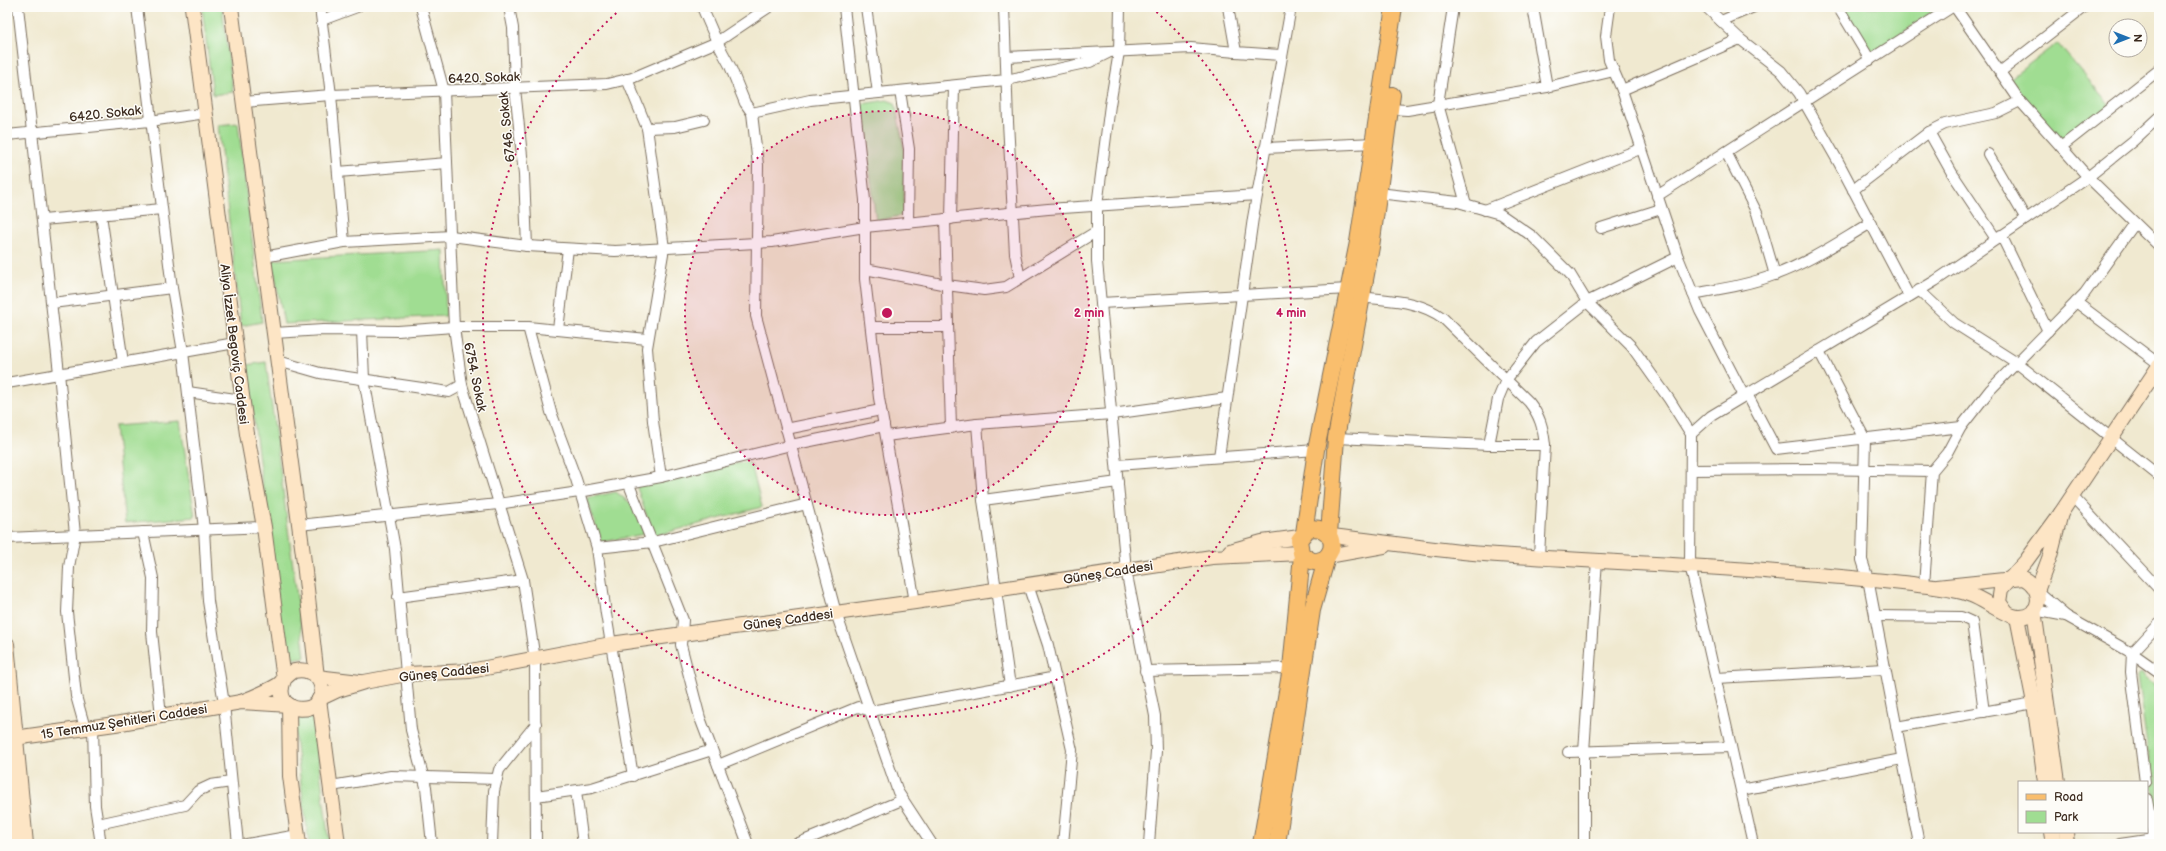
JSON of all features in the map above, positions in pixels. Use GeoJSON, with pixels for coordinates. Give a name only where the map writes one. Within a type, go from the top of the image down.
{"type":"FeatureCollection","features":[{"type":"Feature","properties":{"kind":"main road"},"geometry":{"type":"LineString","coordinates":[[1277,844],[1312,610],[1332,545],[1329,535],[1336,438],[1355,293],[1358,242],[1394,7]]}},
{"type":"Feature","properties":{"kind":"main road"},"geometry":{"type":"LineString","coordinates":[[1261,844],[1290,668],[1301,554],[1299,545],[1316,450],[1378,193],[1405,7]]}},
{"type":"Feature","properties":{"kind":"main road"},"geometry":{"type":"LineString","coordinates":[[1302,535],[1314,528],[1325,530],[1329,535]]}},
{"type":"Feature","properties":{"kind":"main road"},"geometry":{"type":"LineString","coordinates":[[1301,554],[1314,562],[1319,562],[1328,556]]}},
{"type":"Feature","properties":{"kind":"street"},"geometry":{"type":"LineString","coordinates":[[18,7],[52,303],[75,534],[69,567],[67,612],[76,696],[89,728],[95,806],[101,844]]}},
{"type":"Feature","properties":{"kind":"street"},"geometry":{"type":"LineString","coordinates":[[137,7],[172,288],[184,352],[204,529],[208,601],[224,704],[238,844]]}},
{"type":"Feature","properties":{"kind":"street","name":"Aliya İzzet Begoviç Caddesi"},"geometry":{"type":"LineString","coordinates":[[192,7],[242,400],[264,528],[284,680]]}},
{"type":"Feature","properties":{"kind":"street"},"geometry":{"type":"LineString","coordinates":[[232,7],[299,525],[317,677],[321,687],[319,699],[338,844]]}},
{"type":"Feature","properties":{"kind":"street"},"geometry":{"type":"LineString","coordinates":[[320,7],[331,95],[344,242]]}},
{"type":"Feature","properties":{"kind":"street"},"geometry":{"type":"LineString","coordinates":[[322,20],[357,7]]}},
{"type":"Feature","properties":{"kind":"street","name":"6754. Sokak"},"geometry":{"type":"LineString","coordinates":[[421,7],[444,92],[454,327],[462,385],[523,580],[535,660],[536,844]]}},
{"type":"Feature","properties":{"kind":"street","name":"6746. Sokak"},"geometry":{"type":"LineString","coordinates":[[509,7],[513,28],[515,88],[524,175],[527,246]]}},
{"type":"Feature","properties":{"kind":"street"},"geometry":{"type":"LineString","coordinates":[[702,7],[717,42],[730,66],[745,103],[752,113],[758,165],[756,316],[836,613],[902,800],[932,844]]}},
{"type":"Feature","properties":{"kind":"street","name":"6420. Sokak"},"geometry":{"type":"LineString","coordinates":[[244,102],[331,95],[444,92],[607,84],[627,79],[717,42],[769,7]]}},
{"type":"Feature","properties":{"kind":"street"},"geometry":{"type":"LineString","coordinates":[[844,7],[865,200],[865,269],[871,328],[881,410],[915,602]]}},
{"type":"Feature","properties":{"kind":"street"},"geometry":{"type":"LineString","coordinates":[[866,7],[878,93]]}},
{"type":"Feature","properties":{"kind":"street"},"geometry":{"type":"LineString","coordinates":[[1004,7],[1006,80],[1016,254],[1020,278]]}},
{"type":"Feature","properties":{"kind":"street"},"geometry":{"type":"LineString","coordinates":[[1120,7],[1119,52],[1110,105],[1097,206],[1097,261],[1126,570],[1155,716],[1156,751],[1149,844]]}},
{"type":"Feature","properties":{"kind":"street"},"geometry":{"type":"LineString","coordinates":[[1228,7],[1236,52]]}},
{"type":"Feature","properties":{"kind":"street"},"geometry":{"type":"LineString","coordinates":[[1219,457],[1241,295],[1257,195],[1281,55],[1291,7]]}},
{"type":"Feature","properties":{"kind":"street"},"geometry":{"type":"LineString","coordinates":[[1454,7],[1438,104],[1466,204]]}},
{"type":"Feature","properties":{"kind":"street"},"geometry":{"type":"LineString","coordinates":[[1533,7],[1547,86]]}},
{"type":"Feature","properties":{"kind":"street"},"geometry":{"type":"LineString","coordinates":[[1610,7],[1606,44],[1640,149],[1678,257],[1693,294],[1776,449],[1961,427]]}},
{"type":"Feature","properties":{"kind":"street"},"geometry":{"type":"LineString","coordinates":[[1706,7],[1740,39],[1781,71],[1805,102],[1909,296]]}},
{"type":"Feature","properties":{"kind":"street"},"geometry":{"type":"LineString","coordinates":[[1721,21],[1754,7]]}},
{"type":"Feature","properties":{"kind":"street"},"geometry":{"type":"LineString","coordinates":[[1838,7],[1870,60]]}},
{"type":"Feature","properties":{"kind":"street"},"geometry":{"type":"LineString","coordinates":[[1657,196],[1953,7],[2020,101],[2088,177],[2159,246]]}},
{"type":"Feature","properties":{"kind":"street"},"geometry":{"type":"LineString","coordinates":[[2000,72],[2084,7]]}},
{"type":"Feature","properties":{"kind":"street"},"geometry":{"type":"LineString","coordinates":[[1622,90],[1740,39]]}},
{"type":"Feature","properties":{"kind":"street"},"geometry":{"type":"LineString","coordinates":[[1006,57],[1191,48],[1281,55]]}},
{"type":"Feature","properties":{"kind":"street"},"geometry":{"type":"LineString","coordinates":[[752,113],[810,100],[1006,80],[1090,62],[1108,53]]}},
{"type":"Feature","properties":{"kind":"street"},"geometry":{"type":"LineString","coordinates":[[2061,147],[2159,70]]}},
{"type":"Feature","properties":{"kind":"street"},"geometry":{"type":"LineString","coordinates":[[1390,109],[1407,110],[1547,86],[1614,71]]}},
{"type":"Feature","properties":{"kind":"street"},"geometry":{"type":"LineString","coordinates":[[627,79],[647,128],[664,248],[654,312],[647,339],[653,421],[661,476]]}},
{"type":"Feature","properties":{"kind":"street"},"geometry":{"type":"LineString","coordinates":[[951,428],[947,285],[948,219],[954,86]]}},
{"type":"Feature","properties":{"kind":"street"},"geometry":{"type":"LineString","coordinates":[[900,91],[909,149],[908,223]]}},
{"type":"Feature","properties":{"kind":"street"},"geometry":{"type":"LineString","coordinates":[[1853,190],[1929,132],[1945,124],[1996,112],[2020,101]]}},
{"type":"Feature","properties":{"kind":"street","name":"6420. Sokak"},"geometry":{"type":"LineString","coordinates":[[7,135],[32,134],[150,121],[206,113]]}},
{"type":"Feature","properties":{"kind":"street"},"geometry":{"type":"LineString","coordinates":[[1691,434],[1711,416],[1919,290],[2088,177],[2133,141],[2159,116]]}},
{"type":"Feature","properties":{"kind":"street"},"geometry":{"type":"LineString","coordinates":[[647,128],[675,127],[704,120]]}},
{"type":"Feature","properties":{"kind":"street"},"geometry":{"type":"LineString","coordinates":[[1929,132],[1952,173],[1998,237],[2048,330]]}},
{"type":"Feature","properties":{"kind":"street"},"geometry":{"type":"LineString","coordinates":[[1265,148],[1374,143]]}},
{"type":"Feature","properties":{"kind":"street"},"geometry":{"type":"LineString","coordinates":[[1485,210],[1640,149]]}},
{"type":"Feature","properties":{"kind":"street"},"geometry":{"type":"LineString","coordinates":[[1726,152],[1757,213],[1775,275]]}},
{"type":"Feature","properties":{"kind":"street"},"geometry":{"type":"LineString","coordinates":[[1988,154],[2026,219]]}},
{"type":"Feature","properties":{"kind":"street"},"geometry":{"type":"LineString","coordinates":[[338,172],[447,163]]}},
{"type":"Feature","properties":{"kind":"street"},"geometry":{"type":"LineString","coordinates":[[1378,193],[1466,204],[1500,214],[1532,236],[1570,274],[1587,302],[1632,347],[1669,398],[1691,434],[1690,565],[1753,844]]}},
{"type":"Feature","properties":{"kind":"street"},"geometry":{"type":"LineString","coordinates":[[264,258],[344,242],[451,236],[527,246],[568,249],[615,250],[664,248],[758,242],[865,227],[1014,212],[1257,195]]}},
{"type":"Feature","properties":{"kind":"street"},"geometry":{"type":"LineString","coordinates":[[1601,228],[1661,208]]}},
{"type":"Feature","properties":{"kind":"street"},"geometry":{"type":"LineString","coordinates":[[43,220],[162,209]]}},
{"type":"Feature","properties":{"kind":"street"},"geometry":{"type":"LineString","coordinates":[[101,215],[124,362]]}},
{"type":"Feature","properties":{"kind":"street"},"geometry":{"type":"LineString","coordinates":[[1693,294],[1731,287],[1775,275],[1807,260],[1871,223]]}},
{"type":"Feature","properties":{"kind":"street"},"geometry":{"type":"LineString","coordinates":[[1930,587],[1932,471],[1947,453],[1961,427],[1990,390],[2085,293],[2135,223]]}},
{"type":"Feature","properties":{"kind":"street"},"geometry":{"type":"LineString","coordinates":[[865,269],[947,285],[984,290],[1006,286],[1097,231]]}},
{"type":"Feature","properties":{"kind":"street"},"geometry":{"type":"LineString","coordinates":[[558,329],[568,249]]}},
{"type":"Feature","properties":{"kind":"street"},"geometry":{"type":"LineString","coordinates":[[1489,445],[1498,398],[1506,380],[1536,342],[1587,302],[1678,257]]}},
{"type":"Feature","properties":{"kind":"street"},"geometry":{"type":"LineString","coordinates":[[52,303],[172,288]]}},
{"type":"Feature","properties":{"kind":"street"},"geometry":{"type":"LineString","coordinates":[[1919,290],[1954,322],[2017,363],[2112,437],[2159,476]]}},
{"type":"Feature","properties":{"kind":"street"},"geometry":{"type":"LineString","coordinates":[[1101,303],[1241,295],[1355,293],[1421,305],[1431,309],[1443,318],[1529,402],[1537,413],[1543,426],[1544,445],[1540,556]]}},
{"type":"Feature","properties":{"kind":"street"},"geometry":{"type":"LineString","coordinates":[[2045,781],[2024,642],[2011,615],[1999,602],[1999,595],[2004,584],[2010,580],[2043,539],[2159,365],[2076,302]]}},
{"type":"Feature","properties":{"kind":"street"},"geometry":{"type":"LineString","coordinates":[[274,333],[323,330],[528,327],[647,339]]}},
{"type":"Feature","properties":{"kind":"street"},"geometry":{"type":"LineString","coordinates":[[528,327],[551,412],[580,492],[597,548],[633,776]]}},
{"type":"Feature","properties":{"kind":"street"},"geometry":{"type":"LineString","coordinates":[[871,328],[948,327]]}},
{"type":"Feature","properties":{"kind":"street"},"geometry":{"type":"LineString","coordinates":[[362,330],[364,380],[387,515],[395,549],[398,597],[407,674],[411,730],[423,776],[432,844]]}},
{"type":"Feature","properties":{"kind":"street"},"geometry":{"type":"LineString","coordinates":[[7,383],[59,372],[235,343]]}},
{"type":"Feature","properties":{"kind":"street"},"geometry":{"type":"LineString","coordinates":[[1819,351],[1865,439],[1862,560],[1868,579],[1919,844]]}},
{"type":"Feature","properties":{"kind":"street"},"geometry":{"type":"LineString","coordinates":[[278,361],[320,373],[449,392],[462,385]]}},
{"type":"Feature","properties":{"kind":"street"},"geometry":{"type":"LineString","coordinates":[[188,392],[242,400]]}},
{"type":"Feature","properties":{"kind":"street"},"geometry":{"type":"LineString","coordinates":[[299,525],[498,504],[580,492],[661,476],[791,445],[885,431],[951,428],[977,424],[1112,414],[1227,398]]}},
{"type":"Feature","properties":{"kind":"street"},"geometry":{"type":"LineString","coordinates":[[786,429],[881,410]]}},
{"type":"Feature","properties":{"kind":"street"},"geometry":{"type":"LineString","coordinates":[[977,424],[983,500],[1010,686]]}},
{"type":"Feature","properties":{"kind":"street"},"geometry":{"type":"LineString","coordinates":[[1336,438],[1489,445],[1544,445]]}},
{"type":"Feature","properties":{"kind":"street"},"geometry":{"type":"LineString","coordinates":[[1117,465],[1316,450]]}},
{"type":"Feature","properties":{"kind":"street"},"geometry":{"type":"LineString","coordinates":[[1691,470],[1812,468],[1932,471]]}},
{"type":"Feature","properties":{"kind":"street"},"geometry":{"type":"LineString","coordinates":[[628,482],[653,542],[682,620],[681,645],[700,718],[748,844]]}},
{"type":"Feature","properties":{"kind":"street"},"geometry":{"type":"LineString","coordinates":[[983,500],[1118,482]]}},
{"type":"Feature","properties":{"kind":"street"},"geometry":{"type":"LineString","coordinates":[[2072,496],[2159,589]]}},
{"type":"Feature","properties":{"kind":"street"},"geometry":{"type":"LineString","coordinates":[[597,548],[653,542],[807,504]]}},
{"type":"Feature","properties":{"kind":"street"},"geometry":{"type":"LineString","coordinates":[[2037,591],[2050,556],[2061,513]]}},
{"type":"Feature","properties":{"kind":"street"},"geometry":{"type":"LineString","coordinates":[[7,538],[75,534],[264,528]]}},
{"type":"Feature","properties":{"kind":"street"},"geometry":{"type":"LineString","coordinates":[[143,532],[153,578],[152,632],[161,716]]}},
{"type":"Feature","properties":{"kind":"street"},"geometry":{"type":"LineString","coordinates":[[1212,557],[1262,542],[1302,535]]}},
{"type":"Feature","properties":{"kind":"street"},"geometry":{"type":"LineString","coordinates":[[1329,535],[1392,545],[1484,554],[1690,565],[1868,579],[1970,594],[2011,615],[2029,614],[2034,610],[2066,616]]}},
{"type":"Feature","properties":{"kind":"street"},"geometry":{"type":"LineString","coordinates":[[1328,556],[1392,545]]}},
{"type":"Feature","properties":{"kind":"street"},"geometry":{"type":"LineString","coordinates":[[1212,557],[1301,554]]}},
{"type":"Feature","properties":{"kind":"street","name":"Güneş Caddesi"},"geometry":{"type":"LineString","coordinates":[[364,682],[407,674],[470,671],[535,660],[611,644],[915,602],[1212,557]]}},
{"type":"Feature","properties":{"kind":"street"},"geometry":{"type":"LineString","coordinates":[[1584,844],[1584,752],[1597,560]]}},
{"type":"Feature","properties":{"kind":"street"},"geometry":{"type":"LineString","coordinates":[[1930,587],[2023,578],[2034,585],[2038,598],[2034,610],[2058,781]]}},
{"type":"Feature","properties":{"kind":"street"},"geometry":{"type":"LineString","coordinates":[[398,597],[523,580]]}},
{"type":"Feature","properties":{"kind":"street"},"geometry":{"type":"LineString","coordinates":[[1028,585],[1048,645],[1072,750],[1063,844]]}},
{"type":"Feature","properties":{"kind":"street"},"geometry":{"type":"LineString","coordinates":[[2037,591],[2066,616],[2132,652],[2159,672]]}},
{"type":"Feature","properties":{"kind":"street"},"geometry":{"type":"LineString","coordinates":[[1875,616],[1961,617],[1972,622],[1984,712]]}},
{"type":"Feature","properties":{"kind":"street"},"geometry":{"type":"LineString","coordinates":[[2145,781],[2131,672],[2132,652],[2159,624]]}},
{"type":"Feature","properties":{"kind":"street"},"geometry":{"type":"LineString","coordinates":[[7,644],[12,738],[26,844]]}},
{"type":"Feature","properties":{"kind":"street"},"geometry":{"type":"LineString","coordinates":[[1145,671],[1290,668]]}},
{"type":"Feature","properties":{"kind":"street"},"geometry":{"type":"LineString","coordinates":[[1716,678],[1885,669]]}},
{"type":"Feature","properties":{"kind":"street"},"geometry":{"type":"LineString","coordinates":[[242,702],[268,691],[284,680],[288,675],[300,670],[306,670],[317,677],[364,682]]}},
{"type":"Feature","properties":{"kind":"street"},"geometry":{"type":"LineString","coordinates":[[718,765],[858,707],[871,711],[1056,677]]}},
{"type":"Feature","properties":{"kind":"street"},"geometry":{"type":"LineString","coordinates":[[247,844],[298,840],[290,776],[289,705],[285,701],[282,693],[284,680]]}},
{"type":"Feature","properties":{"kind":"street"},"geometry":{"type":"LineString","coordinates":[[242,702],[289,705],[300,710],[306,710],[316,704],[319,699],[338,690],[364,682]]}},
{"type":"Feature","properties":{"kind":"street","name":"15 Temmuz Şehitleri Caddesi"},"geometry":{"type":"LineString","coordinates":[[12,738],[89,728],[242,702]]}},
{"type":"Feature","properties":{"kind":"street"},"geometry":{"type":"LineString","coordinates":[[1896,727],[2034,703]]}},
{"type":"Feature","properties":{"kind":"street"},"geometry":{"type":"LineString","coordinates":[[492,844],[494,791],[499,770],[536,724]]}},
{"type":"Feature","properties":{"kind":"street"},"geometry":{"type":"LineString","coordinates":[[1568,752],[1731,747]]}},
{"type":"Feature","properties":{"kind":"street"},"geometry":{"type":"LineString","coordinates":[[536,796],[592,788],[712,750]]}},
{"type":"Feature","properties":{"kind":"street"},"geometry":{"type":"LineString","coordinates":[[7,753],[9,811],[14,844]]}},
{"type":"Feature","properties":{"kind":"street"},"geometry":{"type":"LineString","coordinates":[[1741,790],[1902,759]]}},
{"type":"Feature","properties":{"kind":"street"},"geometry":{"type":"LineString","coordinates":[[331,786],[390,776],[497,779]]}},
{"type":"Feature","properties":{"kind":"street"},"geometry":{"type":"LineString","coordinates":[[98,824],[185,805],[198,791],[212,784],[231,782]]}},
{"type":"Feature","properties":{"kind":"street"},"geometry":{"type":"LineString","coordinates":[[576,791],[583,844]]}},
{"type":"Feature","properties":{"kind":"street"},"geometry":{"type":"LineString","coordinates":[[796,844],[902,800]]}},
{"type":"Feature","properties":{"kind":"street"},"geometry":{"type":"LineString","coordinates":[[2120,844],[2155,842],[2154,815],[2148,800]]}},
{"type":"Feature","properties":{"kind":"street"},"geometry":{"type":"LineString","coordinates":[[2052,833],[2054,844]]}},
{"type":"Feature","properties":{"kind":"street"},"geometry":{"type":"LineString","coordinates":[[2066,833],[2067,844]]}},
{"type":"Feature","properties":{"kind":"green space"},"geometry":{"type":"Polygon","coordinates":[[[202,7],[222,7],[233,92],[213,95],[202,7]]]}},
{"type":"Feature","properties":{"kind":"green space"},"geometry":{"type":"Polygon","coordinates":[[[1843,7],[1940,7],[1873,53],[1843,7]]]}},
{"type":"Feature","properties":{"kind":"green space"},"geometry":{"type":"Polygon","coordinates":[[[2057,43],[2110,105],[2062,146],[2008,80],[2057,43]]]}},
{"type":"Feature","properties":{"kind":"green space"},"geometry":{"type":"Polygon","coordinates":[[[887,100],[895,103],[904,148],[904,215],[876,221],[861,104],[887,100]]]}},
{"type":"Feature","properties":{"kind":"green space"},"geometry":{"type":"Polygon","coordinates":[[[238,123],[262,322],[241,326],[218,125],[238,123]]]}},
{"type":"Feature","properties":{"kind":"green space"},"geometry":{"type":"Polygon","coordinates":[[[444,250],[446,316],[284,324],[272,260],[444,250]]]}},
{"type":"Feature","properties":{"kind":"green space"},"geometry":{"type":"Polygon","coordinates":[[[266,362],[305,657],[284,660],[247,365],[266,362]]]}},
{"type":"Feature","properties":{"kind":"green space"},"geometry":{"type":"Polygon","coordinates":[[[180,421],[195,517],[125,523],[115,426],[180,421]]]}},
{"type":"Feature","properties":{"kind":"green space"},"geometry":{"type":"Polygon","coordinates":[[[745,462],[751,464],[762,507],[658,535],[653,534],[637,488],[639,483],[745,462]]]}},
{"type":"Feature","properties":{"kind":"green space"},"geometry":{"type":"Polygon","coordinates":[[[616,492],[637,508],[644,534],[603,542],[600,540],[587,498],[616,492]]]}},
{"type":"Feature","properties":{"kind":"green space"},"geometry":{"type":"Polygon","coordinates":[[[2141,673],[2159,688],[2159,807],[2156,808],[2137,676],[2141,673]]]}},
{"type":"Feature","properties":{"kind":"green space"},"geometry":{"type":"Polygon","coordinates":[[[313,713],[329,844],[309,844],[292,716],[313,713]]]}}]}
